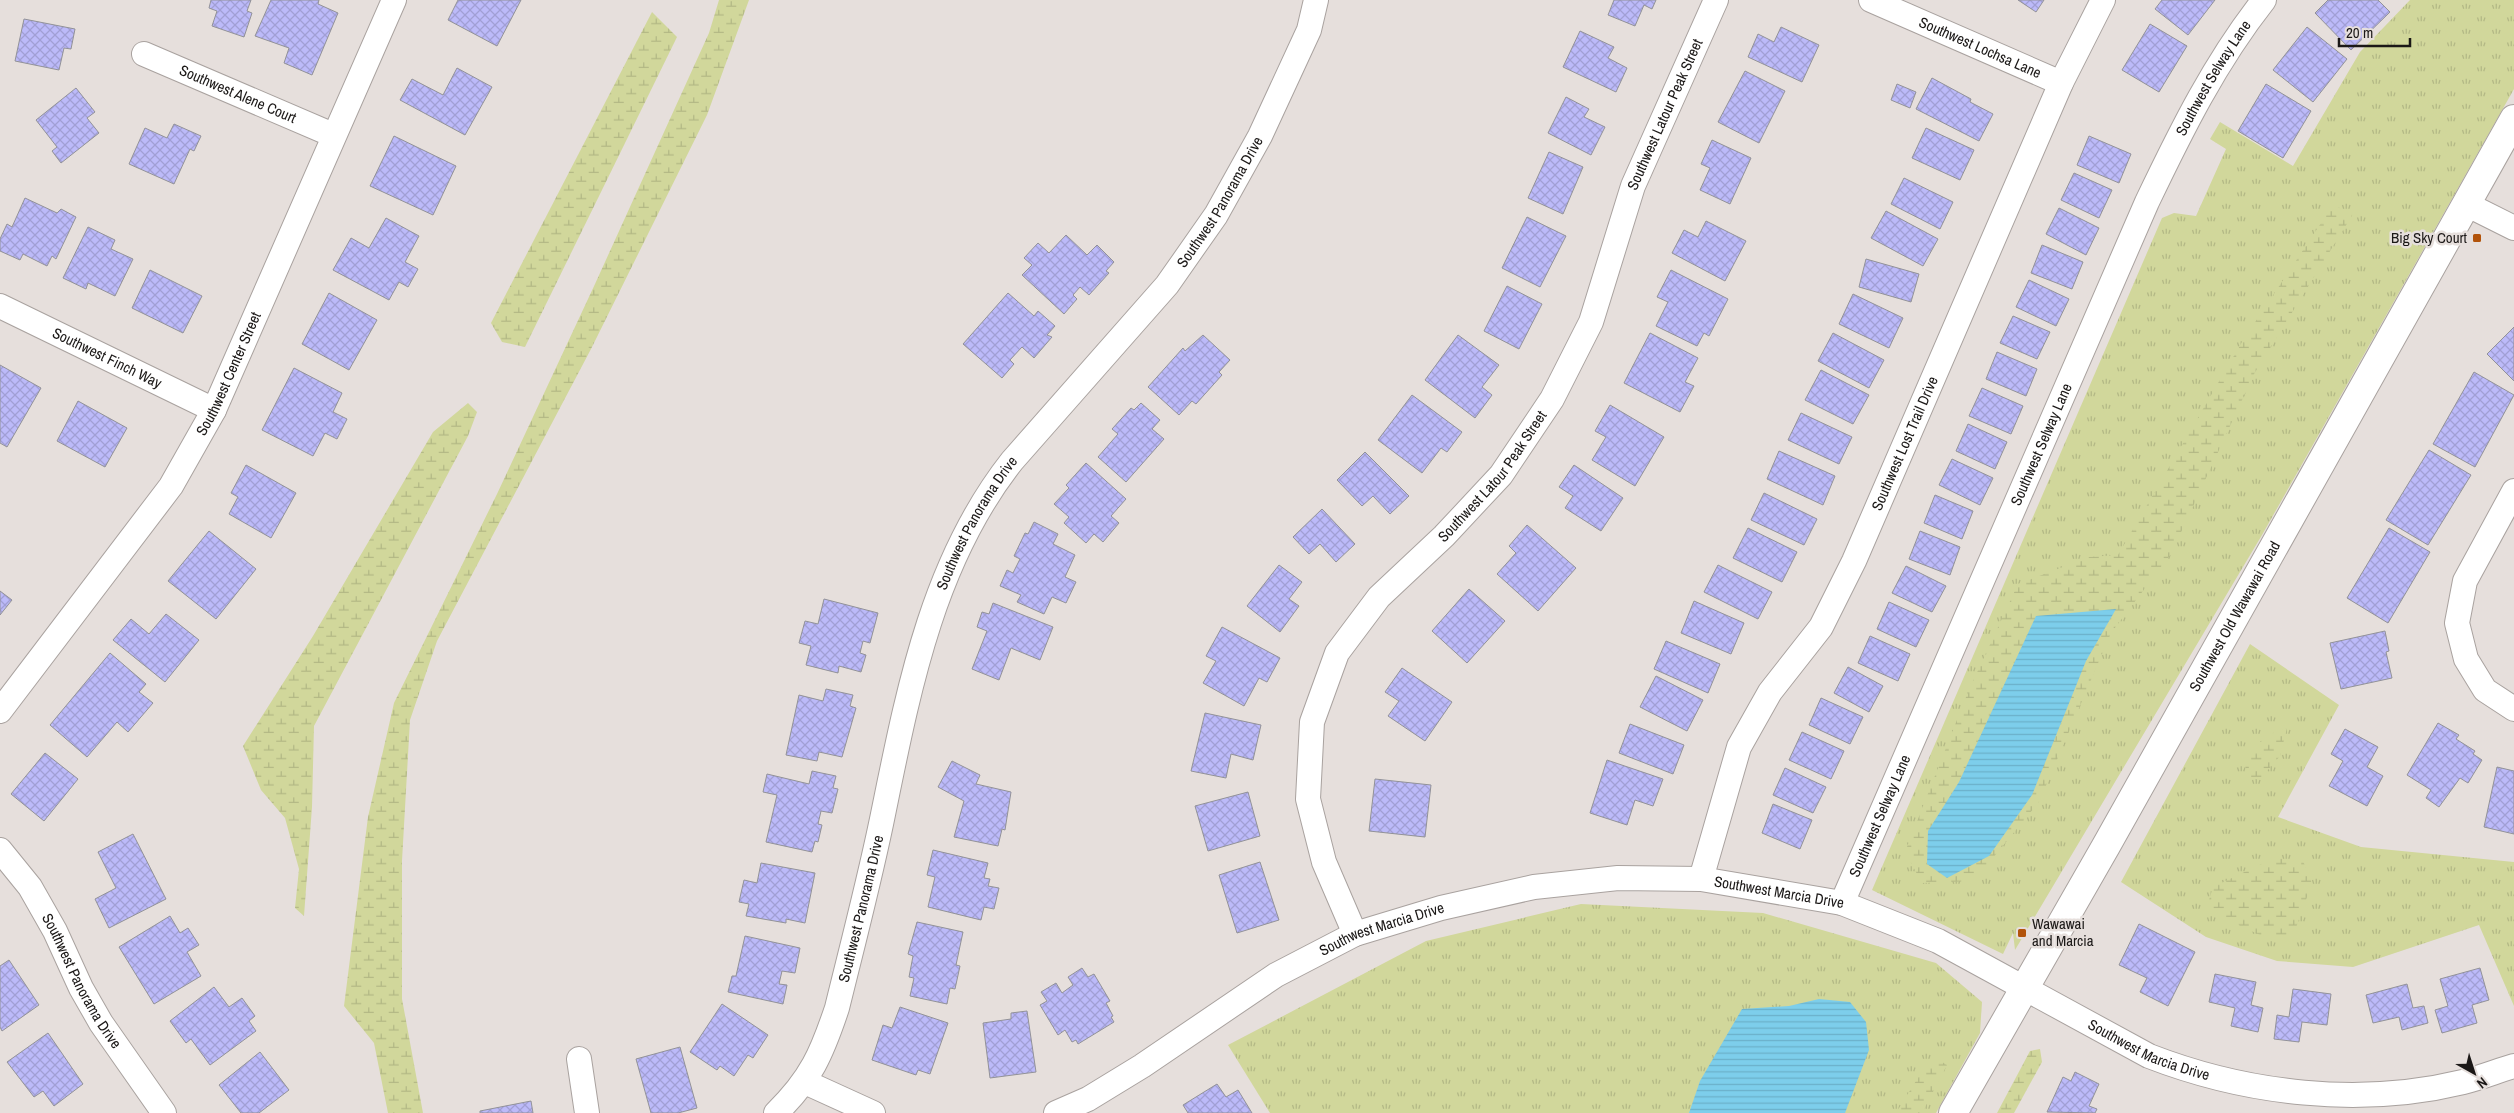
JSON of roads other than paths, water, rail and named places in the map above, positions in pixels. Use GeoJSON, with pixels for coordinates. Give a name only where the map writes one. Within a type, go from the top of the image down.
{"type":"FeatureCollection","features":[{"type":"Feature","properties":{"kind":"main road","name":"Southwest Old Wawawai Road"},"geometry":{"type":"LineString","coordinates":[[1953,1113],[2025,990],[2514,119]]}},
{"type":"Feature","properties":{"kind":"street","name":"Southwest Center Street"},"geometry":{"type":"LineString","coordinates":[[0,711],[172,486],[214,410],[333,135],[394,0]]}},
{"type":"Feature","properties":{"kind":"street","name":"Southwest Panorama Drive"},"geometry":{"type":"LineString","coordinates":[[776,1113],[805,1082],[824,1047],[837,1008],[920,655],[946,574],[967,527],[991,488],[1167,285],[1216,215],[1260,136],[1309,30],[1316,0]]}},
{"type":"Feature","properties":{"kind":"street","name":"Southwest Latour Peak Street"},"geometry":{"type":"LineString","coordinates":[[1354,934],[1324,862],[1308,799],[1312,722],[1337,653],[1378,597],[1444,536],[1501,475],[1552,399],[1591,322],[1633,186],[1716,0]]}},
{"type":"Feature","properties":{"kind":"street","name":"Southwest Lochsa Lane"},"geometry":{"type":"LineString","coordinates":[[1871,0],[2061,82]]}},
{"type":"Feature","properties":{"kind":"street","name":"Southwest Lost Trail Drive"},"geometry":{"type":"LineString","coordinates":[[1701,879],[1739,747],[1770,692],[1821,627],[1854,562],[2061,82],[2103,0]]}},
{"type":"Feature","properties":{"kind":"street","name":"Southwest Selway Lane"},"geometry":{"type":"LineString","coordinates":[[1842,903],[2147,202],[2198,97],[2239,31],[2264,0]]}},
{"type":"Feature","properties":{"kind":"street","name":"Southwest Alene Court"},"geometry":{"type":"LineString","coordinates":[[144,54],[333,135]]}},
{"type":"Feature","properties":{"kind":"street"},"geometry":{"type":"LineString","coordinates":[[2466,204],[2514,228]]}},
{"type":"Feature","properties":{"kind":"street","name":"Southwest Finch Way"},"geometry":{"type":"LineString","coordinates":[[0,306],[214,410]]}},
{"type":"Feature","properties":{"kind":"street"},"geometry":{"type":"LineString","coordinates":[[2514,491],[2465,581],[2457,623],[2466,659],[2485,690],[2514,709]]}},
{"type":"Feature","properties":{"kind":"street","name":"Southwest Panorama Drive"},"geometry":{"type":"LineString","coordinates":[[0,850],[30,887],[55,931],[81,988],[102,1023],[164,1113]]}},
{"type":"Feature","properties":{"kind":"street","name":"Southwest Marcia Drive"},"geometry":{"type":"LineString","coordinates":[[1056,1113],[1088,1099],[1142,1066],[1276,976],[1354,934],[1441,908],[1534,887],[1618,878],[1701,879],[1842,903],[1938,940],[2025,990],[2149,1056],[2179,1068],[2320,1104],[2463,1082],[2514,1066]]}},
{"type":"Feature","properties":{"kind":"street"},"geometry":{"type":"LineString","coordinates":[[579,1059],[587,1113]]}},
{"type":"Feature","properties":{"kind":"street"},"geometry":{"type":"LineString","coordinates":[[805,1082],[873,1113]]}},
{"type":"Feature","properties":{"kind":"water"},"geometry":{"type":"Polygon","coordinates":[[[2116,609],[2086,661],[2032,795],[1989,856],[1947,878],[1927,864],[1928,831],[1959,782],[2036,616],[2116,609]]]}},
{"type":"Feature","properties":{"kind":"water"},"geometry":{"type":"Polygon","coordinates":[[[1819,999],[1850,1002],[1866,1022],[1869,1050],[1845,1113],[1689,1113],[1700,1081],[1742,1009],[1789,1006],[1819,999]]]}},
{"type":"Feature","properties":{"kind":"place","name":"Big Sky Court"},"geometry":{"type":"Point","coordinates":[2477,238]}},
{"type":"Feature","properties":{"kind":"place","name":"Wawawai and Marcia"},"geometry":{"type":"Point","coordinates":[2022,933]}}]}
